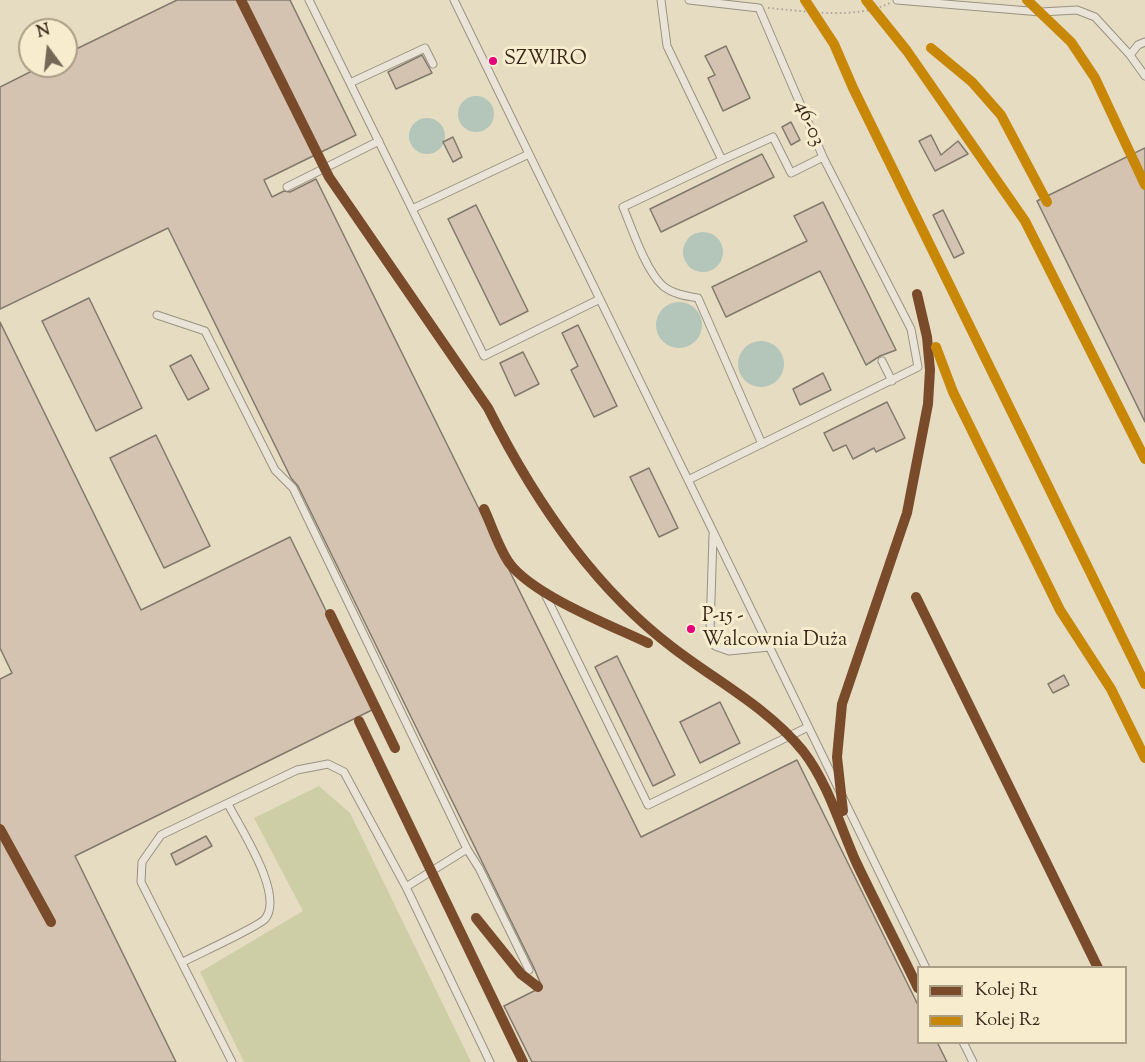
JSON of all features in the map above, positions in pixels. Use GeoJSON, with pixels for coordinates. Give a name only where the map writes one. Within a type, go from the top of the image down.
{"type":"FeatureCollection","features":[{"type":"Feature","properties":{"kind":"lane"},"geometry":{"type":"LineString","coordinates":[[309,0],[484,356],[600,299]]}},
{"type":"Feature","properties":{"kind":"lane"},"geometry":{"type":"LineString","coordinates":[[454,0],[925,966]]}},
{"type":"Feature","properties":{"kind":"lane"},"geometry":{"type":"LineString","coordinates":[[661,0],[667,46],[722,160],[622,207],[651,269],[662,285],[674,293],[698,298],[762,444]]}},
{"type":"Feature","properties":{"kind":"lane"},"geometry":{"type":"LineString","coordinates":[[689,0],[759,8]]}},
{"type":"Feature","properties":{"kind":"lane"},"geometry":{"type":"LineString","coordinates":[[897,0],[958,2],[1041,12],[1077,10],[1095,17],[1130,55],[1145,76]]}},
{"type":"Feature","properties":{"kind":"lane","name":"46-03"},"geometry":{"type":"LineString","coordinates":[[722,160],[773,137],[791,173],[823,157],[759,8]]}},
{"type":"Feature","properties":{"kind":"lane"},"geometry":{"type":"LineString","coordinates":[[1130,55],[1138,45],[1145,42]]}},
{"type":"Feature","properties":{"kind":"lane"},"geometry":{"type":"LineString","coordinates":[[350,83],[425,48],[433,64]]}},
{"type":"Feature","properties":{"kind":"lane"},"geometry":{"type":"LineString","coordinates":[[287,188],[379,141]]}},
{"type":"Feature","properties":{"kind":"lane"},"geometry":{"type":"LineString","coordinates":[[412,209],[529,154]]}},
{"type":"Feature","properties":{"kind":"lane"},"geometry":{"type":"LineString","coordinates":[[688,480],[918,367],[911,329],[823,157]]}},
{"type":"Feature","properties":{"kind":"lane"},"geometry":{"type":"LineString","coordinates":[[157,315],[205,331],[275,470],[293,488],[467,849],[479,867],[529,970]]}},
{"type":"Feature","properties":{"kind":"lane"},"geometry":{"type":"LineString","coordinates":[[882,361],[892,381]]}},
{"type":"Feature","properties":{"kind":"lane"},"geometry":{"type":"LineString","coordinates":[[713,532],[711,631],[715,646],[729,651],[769,647]]}},
{"type":"Feature","properties":{"kind":"lane"},"geometry":{"type":"LineString","coordinates":[[544,594],[648,805],[808,727]]}},
{"type":"Feature","properties":{"kind":"lane"},"geometry":{"type":"LineString","coordinates":[[232,1062],[141,882],[142,862],[161,835],[297,770],[328,764],[344,772],[406,887],[490,1062]]}},
{"type":"Feature","properties":{"kind":"lane"},"geometry":{"type":"LineString","coordinates":[[183,962],[265,920],[271,905],[269,886],[228,804]]}},
{"type":"Feature","properties":{"kind":"lane"},"geometry":{"type":"LineString","coordinates":[[406,887],[467,849]]}},
{"type":"Feature","properties":{"kind":"lane"},"geometry":{"type":"LineString","coordinates":[[964,1044],[973,1062]]}},
{"type":"Feature","properties":{"kind":"path"},"geometry":{"type":"LineString","coordinates":[[759,8],[818,12],[875,10],[897,0]]}},
{"type":"Feature","properties":{"kind":"green space"},"geometry":{"type":"Polygon","coordinates":[[[319,786],[350,813],[471,1062],[244,1062],[200,972],[303,911],[254,818],[319,786]]]}},
{"type":"Feature","properties":{"kind":"shaded area"},"geometry":{"type":"Polygon","coordinates":[[[476,96],[489,101],[494,114],[489,127],[476,132],[463,127],[458,114],[463,101],[476,96]]]}},
{"type":"Feature","properties":{"kind":"shaded area"},"geometry":{"type":"Polygon","coordinates":[[[427,118],[440,123],[445,136],[440,149],[427,154],[414,149],[409,136],[414,123],[427,118]]]}},
{"type":"Feature","properties":{"kind":"shaded area"},"geometry":{"type":"Polygon","coordinates":[[[703,232],[717,238],[723,252],[717,266],[703,272],[689,266],[683,252],[689,238],[703,232]]]}},
{"type":"Feature","properties":{"kind":"shaded area"},"geometry":{"type":"Polygon","coordinates":[[[679,302],[695,309],[702,325],[695,341],[679,348],[663,341],[656,325],[663,309],[679,302]]]}},
{"type":"Feature","properties":{"kind":"shaded area"},"geometry":{"type":"Polygon","coordinates":[[[761,341],[777,348],[784,364],[777,380],[761,387],[745,380],[738,364],[745,348],[761,341]]]}},
{"type":"Feature","properties":{"kind":"building"},"geometry":{"type":"Polygon","coordinates":[[[177,0],[290,0],[356,135],[264,180],[272,197],[284,191],[290,192],[316,179],[641,837],[797,760],[917,1003],[917,1044],[938,1044],[947,1062],[532,1062],[504,1006],[542,987],[534,968],[298,486],[291,478],[168,228],[0,309],[0,87],[18,78],[78,78],[78,48],[177,0]]]}},
{"type":"Feature","properties":{"kind":"building"},"geometry":{"type":"Polygon","coordinates":[[[726,46],[750,98],[723,111],[708,78],[715,75],[705,56],[726,46]]]}},
{"type":"Feature","properties":{"kind":"building"},"geometry":{"type":"Polygon","coordinates":[[[422,55],[432,73],[396,89],[388,72],[422,55]]]}},
{"type":"Feature","properties":{"kind":"building"},"geometry":{"type":"Polygon","coordinates":[[[791,122],[800,140],[791,145],[782,127],[791,122]]]}},
{"type":"Feature","properties":{"kind":"building"},"geometry":{"type":"Polygon","coordinates":[[[931,135],[941,155],[958,141],[968,154],[935,171],[919,141],[931,135]]]}},
{"type":"Feature","properties":{"kind":"building"},"geometry":{"type":"Polygon","coordinates":[[[453,137],[462,157],[453,162],[443,142],[453,137]]]}},
{"type":"Feature","properties":{"kind":"building"},"geometry":{"type":"Polygon","coordinates":[[[1145,148],[1145,422],[1037,201],[1145,148]]]}},
{"type":"Feature","properties":{"kind":"building"},"geometry":{"type":"Polygon","coordinates":[[[762,154],[774,177],[661,232],[650,209],[762,154]]]}},
{"type":"Feature","properties":{"kind":"building"},"geometry":{"type":"Polygon","coordinates":[[[823,202],[896,350],[866,365],[820,271],[726,317],[712,287],[807,241],[794,216],[823,202]]]}},
{"type":"Feature","properties":{"kind":"building"},"geometry":{"type":"Polygon","coordinates":[[[476,205],[528,311],[500,325],[448,219],[476,205]]]}},
{"type":"Feature","properties":{"kind":"building"},"geometry":{"type":"Polygon","coordinates":[[[943,210],[964,253],[954,258],[933,215],[943,210]]]}},
{"type":"Feature","properties":{"kind":"building"},"geometry":{"type":"Polygon","coordinates":[[[89,298],[142,408],[96,431],[42,321],[89,298]]]}},
{"type":"Feature","properties":{"kind":"building"},"geometry":{"type":"Polygon","coordinates":[[[0,322],[141,610],[290,537],[374,709],[75,856],[176,1062],[0,1062],[0,679],[12,673],[0,648],[0,322]]]}},
{"type":"Feature","properties":{"kind":"building"},"geometry":{"type":"Polygon","coordinates":[[[578,325],[617,406],[594,417],[571,370],[578,366],[562,333],[578,325]]]}},
{"type":"Feature","properties":{"kind":"building"},"geometry":{"type":"Polygon","coordinates":[[[523,352],[539,384],[515,396],[500,363],[523,352]]]}},
{"type":"Feature","properties":{"kind":"building"},"geometry":{"type":"Polygon","coordinates":[[[191,355],[209,389],[188,400],[170,366],[191,355]]]}},
{"type":"Feature","properties":{"kind":"building"},"geometry":{"type":"Polygon","coordinates":[[[823,373],[831,390],[800,405],[793,389],[823,373]]]}},
{"type":"Feature","properties":{"kind":"building"},"geometry":{"type":"Polygon","coordinates":[[[887,402],[905,438],[876,452],[874,448],[853,459],[846,445],[833,451],[824,433],[887,402]]]}},
{"type":"Feature","properties":{"kind":"building"},"geometry":{"type":"Polygon","coordinates":[[[156,435],[210,546],[164,568],[110,458],[156,435]]]}},
{"type":"Feature","properties":{"kind":"building"},"geometry":{"type":"Polygon","coordinates":[[[649,468],[678,528],[659,537],[630,477],[649,468]]]}},
{"type":"Feature","properties":{"kind":"building"},"geometry":{"type":"Polygon","coordinates":[[[617,656],[675,775],[653,786],[595,667],[617,656]]]}},
{"type":"Feature","properties":{"kind":"building"},"geometry":{"type":"Polygon","coordinates":[[[1064,675],[1069,685],[1053,693],[1048,684],[1064,675]]]}},
{"type":"Feature","properties":{"kind":"building"},"geometry":{"type":"Polygon","coordinates":[[[720,702],[740,743],[700,763],[680,722],[720,702]]]}},
{"type":"Feature","properties":{"kind":"building"},"geometry":{"type":"Polygon","coordinates":[[[206,836],[212,846],[176,865],[171,854],[206,836]]]}},
{"type":"Feature","properties":{"kind":"rail line","name":"R1"},"geometry":{"type":"LineString","coordinates":[[241,0],[329,177],[488,408],[524,474],[566,538],[590,568],[643,623],[672,647],[774,721],[812,763],[827,791],[856,862],[917,986]]}},
{"type":"Feature","properties":{"kind":"rail line","name":"R2"},"geometry":{"type":"LineString","coordinates":[[805,0],[834,44],[853,88],[1145,684]]}},
{"type":"Feature","properties":{"kind":"rail line","name":"R2"},"geometry":{"type":"LineString","coordinates":[[866,0],[907,51],[1025,221],[1145,459]]}},
{"type":"Feature","properties":{"kind":"rail line","name":"R2"},"geometry":{"type":"LineString","coordinates":[[1027,0],[1071,42],[1095,78],[1145,185]]}},
{"type":"Feature","properties":{"kind":"rail line","name":"R2"},"geometry":{"type":"LineString","coordinates":[[931,48],[972,82],[1001,115],[1047,202]]}},
{"type":"Feature","properties":{"kind":"rail line","name":"R1"},"geometry":{"type":"LineString","coordinates":[[843,811],[837,757],[842,704],[907,513],[928,404],[930,370],[927,337],[917,294]]}},
{"type":"Feature","properties":{"kind":"rail line","name":"R2"},"geometry":{"type":"LineString","coordinates":[[936,347],[953,392],[1060,610],[1111,689],[1145,758]]}},
{"type":"Feature","properties":{"kind":"rail line","name":"R1"},"geometry":{"type":"LineString","coordinates":[[484,509],[506,558],[522,576],[574,609],[648,643]]}},
{"type":"Feature","properties":{"kind":"rail line","name":"R1"},"geometry":{"type":"LineString","coordinates":[[916,597],[1097,966]]}},
{"type":"Feature","properties":{"kind":"rail line","name":"R1"},"geometry":{"type":"LineString","coordinates":[[330,614],[395,748]]}},
{"type":"Feature","properties":{"kind":"rail line","name":"R1"},"geometry":{"type":"LineString","coordinates":[[359,721],[523,1062]]}},
{"type":"Feature","properties":{"kind":"rail line","name":"R1"},"geometry":{"type":"LineString","coordinates":[[0,829],[51,922]]}},
{"type":"Feature","properties":{"kind":"rail line","name":"R1"},"geometry":{"type":"LineString","coordinates":[[476,918],[521,974],[538,987]]}},
{"type":"Feature","properties":{"kind":"place","name":"SZWIRO"},"geometry":{"type":"Point","coordinates":[493,61]}},
{"type":"Feature","properties":{"kind":"place","name":"P-15 - Walcownia Duża"},"geometry":{"type":"Point","coordinates":[691,629]}}]}
